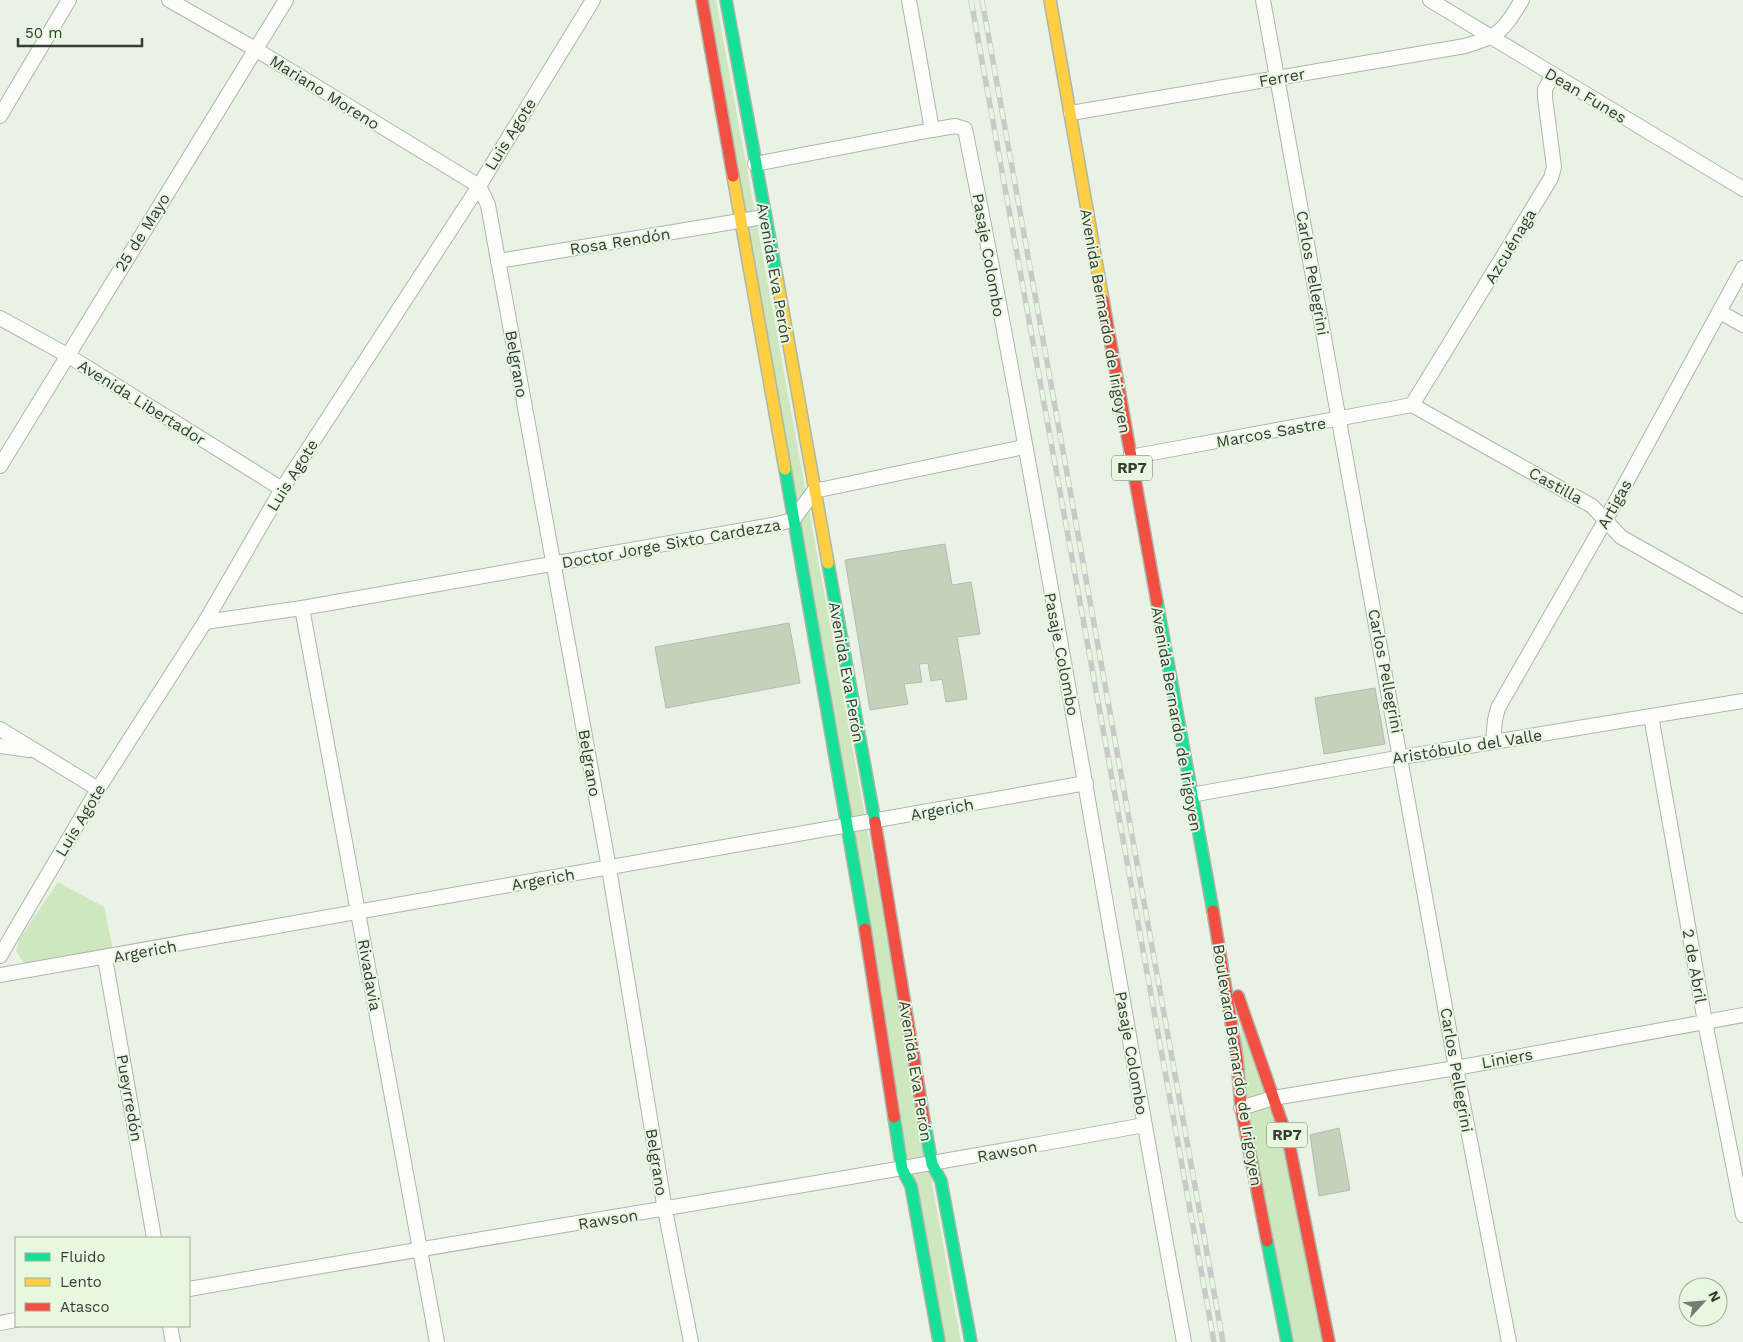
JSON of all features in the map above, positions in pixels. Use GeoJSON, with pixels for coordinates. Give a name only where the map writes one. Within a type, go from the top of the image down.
{"type":"FeatureCollection","features":[{"type":"Feature","properties":{"kind":"street"},"geometry":{"type":"LineString","coordinates":[[0,116],[69,0]]}},
{"type":"Feature","properties":{"kind":"street","name":"Mariano Moreno"},"geometry":{"type":"LineString","coordinates":[[169,0],[255,49],[478,186]]}},
{"type":"Feature","properties":{"kind":"street","name":"25 de Mayo"},"geometry":{"type":"LineString","coordinates":[[0,466],[286,0]]}},
{"type":"Feature","properties":{"kind":"street","name":"Luis Agote"},"geometry":{"type":"LineString","coordinates":[[0,956],[98,789],[205,622],[282,489],[478,186],[593,0]]}},
{"type":"Feature","properties":{"kind":"street","name":"Avenida Eva Perón"},"geometry":{"type":"LineString","coordinates":[[702,0],[848,825],[902,1169],[911,1186],[939,1342]]}},
{"type":"Feature","properties":{"kind":"street","name":"Avenida Eva Perón"},"geometry":{"type":"LineString","coordinates":[[726,0],[874,820],[932,1164],[941,1180],[971,1342]]}},
{"type":"Feature","properties":{"kind":"street"},"geometry":{"type":"LineString","coordinates":[[755,164],[932,130],[909,0]]}},
{"type":"Feature","properties":{"kind":"street","name":"Avenida Bernardo de Irigoyen"},"geometry":{"type":"LineString","coordinates":[[1050,0],[1130,457],[1218,936]]}},
{"type":"Feature","properties":{"kind":"street","name":"Carlos Pellegrini"},"geometry":{"type":"LineString","coordinates":[[1264,0],[1402,757],[1456,1068],[1509,1342]]}},
{"type":"Feature","properties":{"kind":"street","name":"Dean Funes"},"geometry":{"type":"LineString","coordinates":[[1430,0],[1743,189]]}},
{"type":"Feature","properties":{"kind":"street"},"geometry":{"type":"LineString","coordinates":[[1492,38],[1507,26],[1522,0]]}},
{"type":"Feature","properties":{"kind":"street","name":"Ferrer"},"geometry":{"type":"LineString","coordinates":[[1071,113],[1465,46],[1492,38]]}},
{"type":"Feature","properties":{"kind":"street","name":"Azcuénaga"},"geometry":{"type":"LineString","coordinates":[[1412,405],[1551,178],[1554,167],[1545,89],[1553,75]]}},
{"type":"Feature","properties":{"kind":"street","name":"Pasaje Colombo"},"geometry":{"type":"LineString","coordinates":[[932,130],[955,126],[965,129],[1086,784],[1144,1125],[1184,1342]]}},
{"type":"Feature","properties":{"kind":"street","name":"Belgrano"},"geometry":{"type":"LineString","coordinates":[[478,186],[488,205],[609,868],[665,1210],[691,1342]]}},
{"type":"Feature","properties":{"kind":"street","name":"Rosa Rendón"},"geometry":{"type":"LineString","coordinates":[[498,261],[764,217]]}},
{"type":"Feature","properties":{"kind":"street","name":"Artigas"},"geometry":{"type":"LineString","coordinates":[[1493,742],[1498,708],[1605,521],[1743,268]]}},
{"type":"Feature","properties":{"kind":"street"},"geometry":{"type":"LineString","coordinates":[[1720,312],[1743,325]]}},
{"type":"Feature","properties":{"kind":"street","name":"Avenida Libertador"},"geometry":{"type":"LineString","coordinates":[[0,318],[67,355],[282,489]]}},
{"type":"Feature","properties":{"kind":"street","name":"Marcos Sastre"},"geometry":{"type":"LineString","coordinates":[[1130,457],[1412,405]]}},
{"type":"Feature","properties":{"kind":"street","name":"Castilla"},"geometry":{"type":"LineString","coordinates":[[1412,405],[1592,506],[1621,537],[1743,606]]}},
{"type":"Feature","properties":{"kind":"street"},"geometry":{"type":"LineString","coordinates":[[814,491],[1024,447]]}},
{"type":"Feature","properties":{"kind":"street","name":"Doctor Jorge Sixto Cardezza"},"geometry":{"type":"LineString","coordinates":[[205,622],[302,608],[793,520],[814,491]]}},
{"type":"Feature","properties":{"kind":"street","name":"Rivadavia"},"geometry":{"type":"LineString","coordinates":[[302,608],[437,1342]]}},
{"type":"Feature","properties":{"kind":"street","name":"Aristóbulo del Valle"},"geometry":{"type":"LineString","coordinates":[[1191,795],[1402,757],[1743,701]]}},
{"type":"Feature","properties":{"kind":"street","name":"2 de Abril"},"geometry":{"type":"LineString","coordinates":[[1651,716],[1705,1022],[1743,1215]]}},
{"type":"Feature","properties":{"kind":"street"},"geometry":{"type":"LineString","coordinates":[[0,729],[98,789]]}},
{"type":"Feature","properties":{"kind":"street"},"geometry":{"type":"LineString","coordinates":[[0,746],[35,751]]}},
{"type":"Feature","properties":{"kind":"street","name":"Argerich"},"geometry":{"type":"LineString","coordinates":[[0,975],[1086,784]]}},
{"type":"Feature","properties":{"kind":"street","name":"Boulevard Bernardo de Irigoyen"},"geometry":{"type":"LineString","coordinates":[[1218,936],[1290,1143],[1329,1342]]}},
{"type":"Feature","properties":{"kind":"street","name":"Boulevard Bernardo de Irigoyen"},"geometry":{"type":"LineString","coordinates":[[1218,936],[1237,1058],[1241,1108],[1287,1342]]}},
{"type":"Feature","properties":{"kind":"street","name":"Pueyrredón"},"geometry":{"type":"LineString","coordinates":[[105,958],[154,1237]]}},
{"type":"Feature","properties":{"kind":"street","name":"Liniers"},"geometry":{"type":"LineString","coordinates":[[1241,1108],[1274,1098],[1456,1068],[1743,1015]]}},
{"type":"Feature","properties":{"kind":"street","name":"Rawson"},"geometry":{"type":"LineString","coordinates":[[190,1289],[420,1248],[665,1210],[1144,1125]]}},
{"type":"Feature","properties":{"kind":"street"},"geometry":{"type":"LineString","coordinates":[[0,1323],[15,1320]]}},
{"type":"Feature","properties":{"kind":"street"},"geometry":{"type":"LineString","coordinates":[[170,1327],[173,1342]]}},
{"type":"Feature","properties":{"kind":"green space"},"geometry":{"type":"Polygon","coordinates":[[[705,0],[716,0],[961,1342],[944,1342],[902,1137],[705,0]]]}},
{"type":"Feature","properties":{"kind":"green space"},"geometry":{"type":"Polygon","coordinates":[[[58,882],[104,907],[114,955],[27,967],[16,951],[19,940],[58,882]]]}},
{"type":"Feature","properties":{"kind":"green space"},"geometry":{"type":"Polygon","coordinates":[[[1241,1006],[1273,1098],[1329,1342],[1287,1342],[1241,1108],[1241,1006]]]}},
{"type":"Feature","properties":{"kind":"building"},"geometry":{"type":"Polygon","coordinates":[[[945,544],[952,585],[971,582],[980,634],[957,637],[967,699],[946,702],[942,679],[931,681],[928,663],[919,664],[922,682],[904,684],[908,704],[870,710],[845,560],[945,544]]]}},
{"type":"Feature","properties":{"kind":"building"},"geometry":{"type":"Polygon","coordinates":[[[789,623],[800,683],[666,708],[655,647],[789,623]]]}},
{"type":"Feature","properties":{"kind":"building"},"geometry":{"type":"Polygon","coordinates":[[[1375,688],[1385,744],[1324,754],[1315,698],[1375,688]]]}},
{"type":"Feature","properties":{"kind":"building"},"geometry":{"type":"Polygon","coordinates":[[[1339,1128],[1350,1190],[1319,1196],[1310,1135],[1339,1128]]]}},
{"type":"Feature","properties":{"kind":"railway"},"geometry":{"type":"LineString","coordinates":[[971,0],[1214,1342]]}},
{"type":"Feature","properties":{"kind":"railway"},"geometry":{"type":"LineString","coordinates":[[982,0],[1223,1342]]}},
{"type":"Feature","properties":{"kind":"traffic: fast"},"geometry":{"type":"LineString","coordinates":[[726,0],[777,278]]}},
{"type":"Feature","properties":{"kind":"traffic: fast"},"geometry":{"type":"LineString","coordinates":[[785,469],[865,929]]}},
{"type":"Feature","properties":{"kind":"traffic: fast"},"geometry":{"type":"LineString","coordinates":[[828,563],[875,822]]}},
{"type":"Feature","properties":{"kind":"traffic: fast"},"geometry":{"type":"LineString","coordinates":[[1157,602],[1213,911]]}},
{"type":"Feature","properties":{"kind":"traffic: fast"},"geometry":{"type":"LineString","coordinates":[[894,1117],[902,1169],[911,1186],[939,1342]]}},
{"type":"Feature","properties":{"kind":"traffic: fast"},"geometry":{"type":"LineString","coordinates":[[924,1120],[932,1164],[941,1181],[971,1342]]}},
{"type":"Feature","properties":{"kind":"traffic: fast"},"geometry":{"type":"LineString","coordinates":[[1267,1241],[1287,1342]]}},
{"type":"Feature","properties":{"kind":"traffic: slow"},"geometry":{"type":"LineString","coordinates":[[1050,0],[1103,300]]}},
{"type":"Feature","properties":{"kind":"traffic: slow"},"geometry":{"type":"LineString","coordinates":[[733,176],[785,469]]}},
{"type":"Feature","properties":{"kind":"traffic: slow"},"geometry":{"type":"LineString","coordinates":[[777,278],[828,563]]}},
{"type":"Feature","properties":{"kind":"traffic: jam"},"geometry":{"type":"LineString","coordinates":[[702,0],[733,176]]}},
{"type":"Feature","properties":{"kind":"traffic: jam"},"geometry":{"type":"LineString","coordinates":[[1103,300],[1157,602]]}},
{"type":"Feature","properties":{"kind":"traffic: jam"},"geometry":{"type":"LineString","coordinates":[[875,822],[924,1120]]}},
{"type":"Feature","properties":{"kind":"traffic: jam"},"geometry":{"type":"LineString","coordinates":[[1213,911],[1237,1058],[1241,1108],[1267,1241]]}},
{"type":"Feature","properties":{"kind":"traffic: jam"},"geometry":{"type":"LineString","coordinates":[[865,929],[894,1117]]}},
{"type":"Feature","properties":{"kind":"traffic: jam"},"geometry":{"type":"LineString","coordinates":[[1238,996],[1289,1143],[1329,1342]]}}]}
